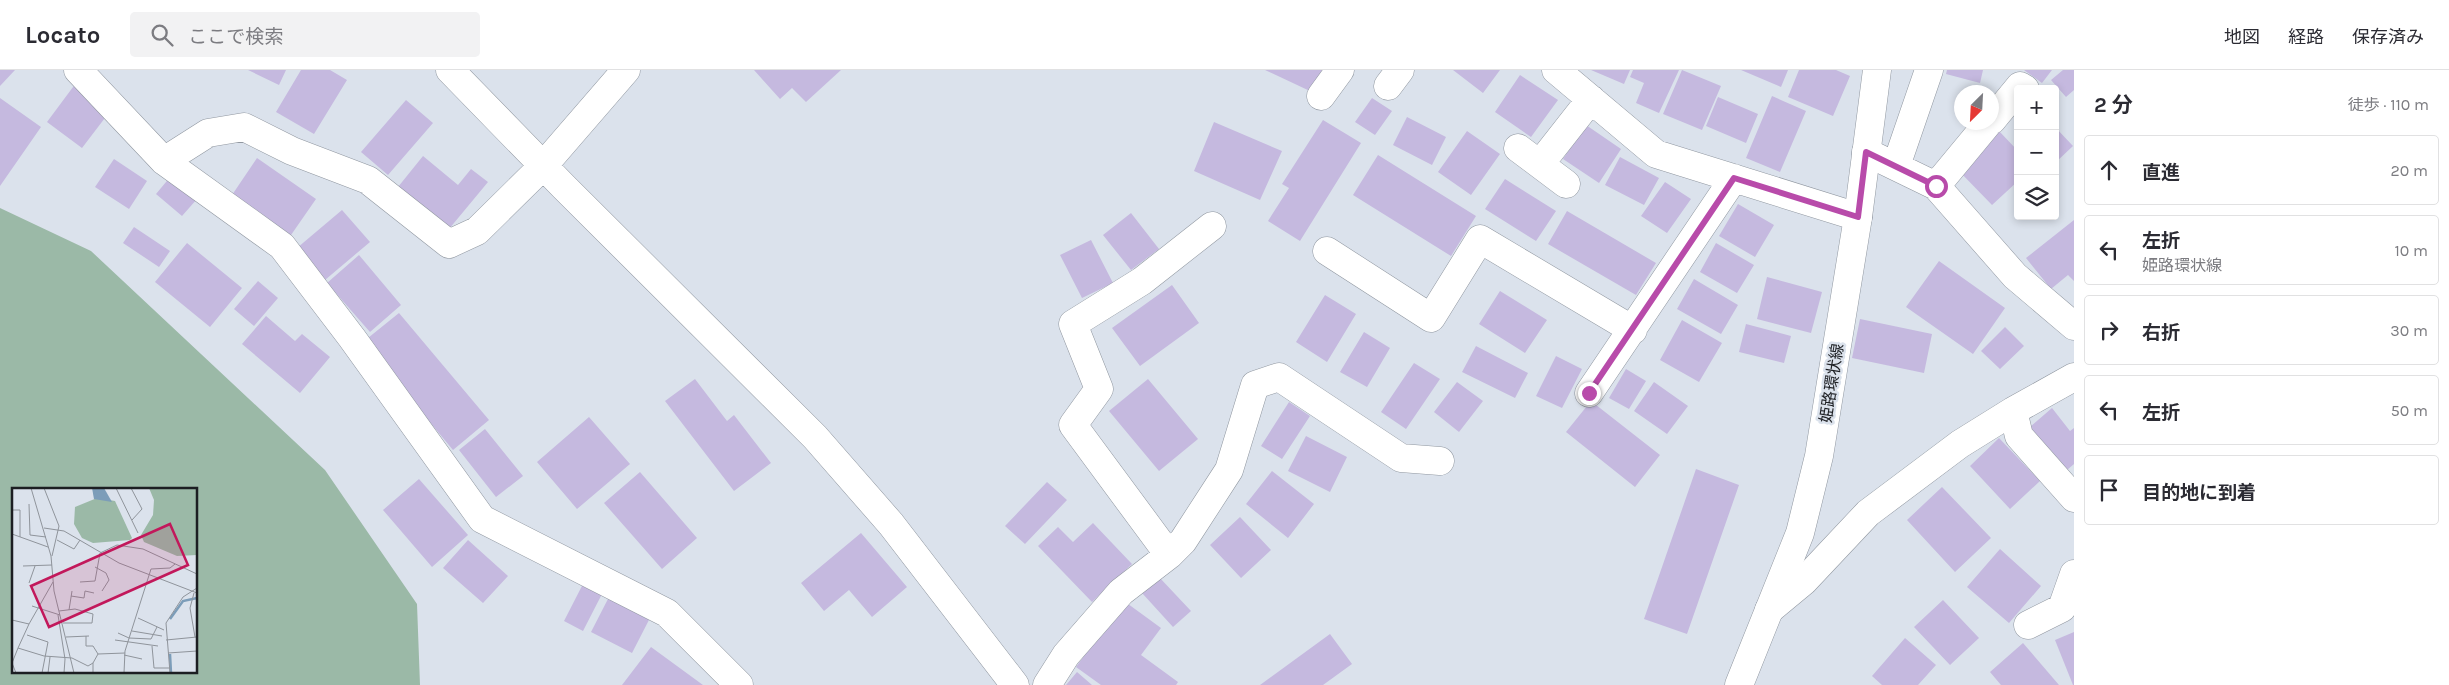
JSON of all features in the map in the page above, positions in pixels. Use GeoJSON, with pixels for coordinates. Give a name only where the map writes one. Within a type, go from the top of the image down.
{"type":"FeatureCollection","features":[{"type":"Feature","properties":{"kind":"street"},"geometry":{"type":"LineString","coordinates":[[78,70],[164,161],[282,246],[352,338],[482,519],[667,614],[739,685]]}},
{"type":"Feature","properties":{"kind":"street"},"geometry":{"type":"LineString","coordinates":[[450,70],[543,166],[815,437],[853,478],[908,545],[1015,685]]}},
{"type":"Feature","properties":{"kind":"street"},"geometry":{"type":"LineString","coordinates":[[164,161],[208,133],[244,127],[292,151],[368,180],[449,244],[477,231],[543,166],[626,70]]}},
{"type":"Feature","properties":{"kind":"street"},"geometry":{"type":"LineString","coordinates":[[1321,96],[1340,70]]}},
{"type":"Feature","properties":{"kind":"street"},"geometry":{"type":"LineString","coordinates":[[1556,70],[1656,154],[1858,217]]}},
{"type":"Feature","properties":{"kind":"street","name":"姫路環状線"},"geometry":{"type":"LineString","coordinates":[[1739,685],[1800,533],[1812,485],[1858,217],[1877,70]]}},
{"type":"Feature","properties":{"kind":"street"},"geometry":{"type":"LineString","coordinates":[[1896,166],[1929,70]]}},
{"type":"Feature","properties":{"kind":"street"},"geometry":{"type":"LineString","coordinates":[[1999,110],[2014,93]]}},
{"type":"Feature","properties":{"kind":"street"},"geometry":{"type":"LineString","coordinates":[[1540,164],[1591,99]]}},
{"type":"Feature","properties":{"kind":"street"},"geometry":{"type":"LineString","coordinates":[[1936,186],[1983,130]]}},
{"type":"Feature","properties":{"kind":"street"},"geometry":{"type":"LineString","coordinates":[[1518,148],[1566,184]]}},
{"type":"Feature","properties":{"kind":"street"},"geometry":{"type":"LineString","coordinates":[[1866,152],[1936,186],[2015,276],[2070,316]]}},
{"type":"Feature","properties":{"kind":"street"},"geometry":{"type":"LineString","coordinates":[[1589,393],[1734,178]]}},
{"type":"Feature","properties":{"kind":"street"},"geometry":{"type":"LineString","coordinates":[[1170,555],[1073,425],[1100,389],[1073,324],[1142,281],[1212,226]]}},
{"type":"Feature","properties":{"kind":"street"},"geometry":{"type":"LineString","coordinates":[[1327,251],[1431,318],[1480,239],[1633,330]]}},
{"type":"Feature","properties":{"kind":"street"},"geometry":{"type":"LineString","coordinates":[[1047,685],[1066,655],[1121,592],[1170,555],[1183,540],[1229,470],[1255,385],[1279,377],[1402,458],[1440,461]]}},
{"type":"Feature","properties":{"kind":"street"},"geometry":{"type":"LineString","coordinates":[[1769,610],[1804,581],[1868,513],[1960,444],[2012,411],[2074,377]]}},
{"type":"Feature","properties":{"kind":"street"},"geometry":{"type":"LineString","coordinates":[[2012,411],[2019,436],[2074,498]]}},
{"type":"Feature","properties":{"kind":"street"},"geometry":{"type":"LineString","coordinates":[[2028,625],[2062,608],[2074,574]]}},
{"type":"Feature","properties":{"kind":"green space"},"geometry":{"type":"Polygon","coordinates":[[[0,208],[91,251],[325,470],[417,604],[420,685],[0,685],[0,208]]]}},
{"type":"Feature","properties":{"kind":"building"},"geometry":{"type":"Polygon","coordinates":[[[0,70],[15,70],[0,86],[0,70]]]}},
{"type":"Feature","properties":{"kind":"building"},"geometry":{"type":"Polygon","coordinates":[[[248,70],[286,70],[279,85],[248,70]]]}},
{"type":"Feature","properties":{"kind":"building"},"geometry":{"type":"Polygon","coordinates":[[[301,70],[330,70],[347,80],[314,134],[276,112],[301,70]]]}},
{"type":"Feature","properties":{"kind":"building"},"geometry":{"type":"Polygon","coordinates":[[[754,70],[841,70],[806,102],[792,88],[780,99],[754,70]]]}},
{"type":"Feature","properties":{"kind":"building"},"geometry":{"type":"Polygon","coordinates":[[[1265,70],[1322,70],[1312,92],[1265,70]]]}},
{"type":"Feature","properties":{"kind":"building"},"geometry":{"type":"Polygon","coordinates":[[[1453,70],[1500,70],[1483,93],[1453,70]]]}},
{"type":"Feature","properties":{"kind":"building"},"geometry":{"type":"Polygon","coordinates":[[[1591,70],[1630,70],[1624,84],[1591,70]]]}},
{"type":"Feature","properties":{"kind":"building"},"geometry":{"type":"Polygon","coordinates":[[[1633,70],[1679,70],[1659,113],[1636,103],[1644,83],[1630,77],[1633,70]]]}},
{"type":"Feature","properties":{"kind":"building"},"geometry":{"type":"Polygon","coordinates":[[[1682,70],[1721,86],[1702,130],[1663,114],[1682,70]]]}},
{"type":"Feature","properties":{"kind":"building"},"geometry":{"type":"Polygon","coordinates":[[[1741,70],[1788,70],[1781,87],[1741,70]]]}},
{"type":"Feature","properties":{"kind":"building"},"geometry":{"type":"Polygon","coordinates":[[[1799,70],[1836,70],[1850,76],[1833,116],[1788,97],[1799,70]]]}},
{"type":"Feature","properties":{"kind":"building"},"geometry":{"type":"Polygon","coordinates":[[[1947,70],[1983,70],[1980,83],[1946,74],[1947,70]]]}},
{"type":"Feature","properties":{"kind":"building"},"geometry":{"type":"Polygon","coordinates":[[[2024,70],[2052,70],[2042,83],[2024,70]]]}},
{"type":"Feature","properties":{"kind":"building"},"geometry":{"type":"Polygon","coordinates":[[[2063,70],[2074,70],[2074,90],[2066,97],[2059,89],[2059,85],[2055,85],[2051,80],[2063,70]]]}},
{"type":"Feature","properties":{"kind":"building"},"geometry":{"type":"Polygon","coordinates":[[[1520,75],[1558,100],[1531,137],[1495,112],[1520,75]]]}},
{"type":"Feature","properties":{"kind":"building"},"geometry":{"type":"Polygon","coordinates":[[[76,83],[111,110],[82,148],[47,122],[76,83]]]}},
{"type":"Feature","properties":{"kind":"building"},"geometry":{"type":"Polygon","coordinates":[[[1772,96],[1806,111],[1780,172],[1746,158],[1772,96]]]}},
{"type":"Feature","properties":{"kind":"building"},"geometry":{"type":"Polygon","coordinates":[[[1718,97],[1758,114],[1746,143],[1706,126],[1718,97]]]}},
{"type":"Feature","properties":{"kind":"building"},"geometry":{"type":"Polygon","coordinates":[[[0,98],[41,127],[0,186],[0,98]]]}},
{"type":"Feature","properties":{"kind":"building"},"geometry":{"type":"Polygon","coordinates":[[[1372,98],[1392,111],[1375,135],[1355,122],[1372,98]]]}},
{"type":"Feature","properties":{"kind":"building"},"geometry":{"type":"Polygon","coordinates":[[[406,100],[433,123],[388,175],[361,152],[406,100]]]}},
{"type":"Feature","properties":{"kind":"building"},"geometry":{"type":"Polygon","coordinates":[[[1407,117],[1446,137],[1432,165],[1393,145],[1407,117]]]}},
{"type":"Feature","properties":{"kind":"building"},"geometry":{"type":"Polygon","coordinates":[[[1323,120],[1361,143],[1300,241],[1268,221],[1289,188],[1282,184],[1323,120]]]}},
{"type":"Feature","properties":{"kind":"building"},"geometry":{"type":"Polygon","coordinates":[[[1214,122],[1282,151],[1260,200],[1194,171],[1214,122]]]}},
{"type":"Feature","properties":{"kind":"building"},"geometry":{"type":"Polygon","coordinates":[[[1586,125],[1621,149],[1599,183],[1563,159],[1586,125]]]}},
{"type":"Feature","properties":{"kind":"building"},"geometry":{"type":"Polygon","coordinates":[[[1467,131],[1500,154],[1471,195],[1438,172],[1467,131]]]}},
{"type":"Feature","properties":{"kind":"building"},"geometry":{"type":"Polygon","coordinates":[[[1999,131],[2014,147],[2014,185],[1992,205],[1958,170],[1999,131]]]}},
{"type":"Feature","properties":{"kind":"building"},"geometry":{"type":"Polygon","coordinates":[[[2059,131],[2073,146],[2059,159],[2059,131]]]}},
{"type":"Feature","properties":{"kind":"building"},"geometry":{"type":"Polygon","coordinates":[[[1378,155],[1476,216],[1451,256],[1353,195],[1378,155]]]}},
{"type":"Feature","properties":{"kind":"building"},"geometry":{"type":"Polygon","coordinates":[[[423,156],[458,185],[471,169],[488,182],[449,229],[398,187],[423,156]]]}},
{"type":"Feature","properties":{"kind":"building"},"geometry":{"type":"Polygon","coordinates":[[[1620,157],[1659,178],[1644,205],[1605,185],[1620,157]]]}},
{"type":"Feature","properties":{"kind":"building"},"geometry":{"type":"Polygon","coordinates":[[[257,158],[316,199],[291,235],[232,195],[257,158]]]}},
{"type":"Feature","properties":{"kind":"building"},"geometry":{"type":"Polygon","coordinates":[[[114,159],[147,181],[129,209],[95,187],[114,159]]]}},
{"type":"Feature","properties":{"kind":"building"},"geometry":{"type":"Polygon","coordinates":[[[171,176],[197,199],[182,216],[156,194],[171,176]]]}},
{"type":"Feature","properties":{"kind":"building"},"geometry":{"type":"Polygon","coordinates":[[[1505,179],[1556,211],[1536,241],[1485,209],[1505,179]]]}},
{"type":"Feature","properties":{"kind":"building"},"geometry":{"type":"Polygon","coordinates":[[[1665,182],[1691,199],[1667,233],[1641,216],[1665,182]]]}},
{"type":"Feature","properties":{"kind":"building"},"geometry":{"type":"Polygon","coordinates":[[[1738,204],[1774,225],[1755,257],[1719,236],[1738,204]]]}},
{"type":"Feature","properties":{"kind":"building"},"geometry":{"type":"Polygon","coordinates":[[[342,210],[370,242],[325,280],[297,248],[342,210]]]}},
{"type":"Feature","properties":{"kind":"building"},"geometry":{"type":"Polygon","coordinates":[[[1567,211],[1656,263],[1636,295],[1548,244],[1567,211]]]}},
{"type":"Feature","properties":{"kind":"building"},"geometry":{"type":"Polygon","coordinates":[[[1131,213],[1159,249],[1131,270],[1103,235],[1131,213]]]}},
{"type":"Feature","properties":{"kind":"building"},"geometry":{"type":"Polygon","coordinates":[[[2074,220],[2074,281],[2068,275],[2051,289],[2026,258],[2074,220]]]}},
{"type":"Feature","properties":{"kind":"building"},"geometry":{"type":"Polygon","coordinates":[[[134,227],[170,251],[159,267],[123,243],[134,227]]]}},
{"type":"Feature","properties":{"kind":"building"},"geometry":{"type":"Polygon","coordinates":[[[1091,240],[1113,283],[1082,298],[1060,255],[1091,240]]]}},
{"type":"Feature","properties":{"kind":"building"},"geometry":{"type":"Polygon","coordinates":[[[187,243],[242,288],[210,327],[155,282],[187,243]]]}},
{"type":"Feature","properties":{"kind":"building"},"geometry":{"type":"Polygon","coordinates":[[[1716,243],[1754,265],[1737,293],[1700,272],[1716,243]]]}},
{"type":"Feature","properties":{"kind":"building"},"geometry":{"type":"Polygon","coordinates":[[[359,255],[401,305],[370,332],[327,283],[359,255]]]}},
{"type":"Feature","properties":{"kind":"building"},"geometry":{"type":"Polygon","coordinates":[[[1939,261],[2005,308],[1973,354],[1906,307],[1939,261]]]}},
{"type":"Feature","properties":{"kind":"building"},"geometry":{"type":"Polygon","coordinates":[[[1767,277],[1822,292],[1811,333],[1757,319],[1767,277]]]}},
{"type":"Feature","properties":{"kind":"building"},"geometry":{"type":"Polygon","coordinates":[[[1694,279],[1738,305],[1721,334],[1677,309],[1694,279]]]}},
{"type":"Feature","properties":{"kind":"building"},"geometry":{"type":"Polygon","coordinates":[[[258,281],[278,298],[254,326],[234,309],[258,281]]]}},
{"type":"Feature","properties":{"kind":"building"},"geometry":{"type":"Polygon","coordinates":[[[1172,285],[1199,323],[1140,366],[1112,328],[1172,285]]]}},
{"type":"Feature","properties":{"kind":"building"},"geometry":{"type":"Polygon","coordinates":[[[1500,291],[1547,320],[1525,353],[1479,324],[1500,291]]]}},
{"type":"Feature","properties":{"kind":"building"},"geometry":{"type":"Polygon","coordinates":[[[1325,295],[1356,314],[1327,362],[1296,342],[1325,295]]]}},
{"type":"Feature","properties":{"kind":"building"},"geometry":{"type":"Polygon","coordinates":[[[399,313],[489,420],[453,450],[363,342],[399,313]]]}},
{"type":"Feature","properties":{"kind":"building"},"geometry":{"type":"Polygon","coordinates":[[[266,316],[295,341],[302,334],[330,357],[300,393],[242,344],[266,316]]]}},
{"type":"Feature","properties":{"kind":"building"},"geometry":{"type":"Polygon","coordinates":[[[1860,319],[1932,334],[1924,373],[1852,358],[1860,319]]]}},
{"type":"Feature","properties":{"kind":"building"},"geometry":{"type":"Polygon","coordinates":[[[1682,320],[1722,343],[1699,382],[1660,360],[1682,320]]]}},
{"type":"Feature","properties":{"kind":"building"},"geometry":{"type":"Polygon","coordinates":[[[1746,324],[1791,336],[1784,363],[1739,352],[1746,324]]]}},
{"type":"Feature","properties":{"kind":"building"},"geometry":{"type":"Polygon","coordinates":[[[2005,327],[2024,346],[2000,369],[1981,351],[2005,327]]]}},
{"type":"Feature","properties":{"kind":"building"},"geometry":{"type":"Polygon","coordinates":[[[1364,332],[1390,348],[1367,387],[1340,372],[1364,332]]]}},
{"type":"Feature","properties":{"kind":"building"},"geometry":{"type":"Polygon","coordinates":[[[1476,346],[1528,373],[1515,398],[1462,372],[1476,346]]]}},
{"type":"Feature","properties":{"kind":"building"},"geometry":{"type":"Polygon","coordinates":[[[1556,356],[1582,369],[1562,408],[1536,396],[1556,356]]]}},
{"type":"Feature","properties":{"kind":"building"},"geometry":{"type":"Polygon","coordinates":[[[1414,363],[1440,379],[1406,429],[1381,412],[1414,363]]]}},
{"type":"Feature","properties":{"kind":"building"},"geometry":{"type":"Polygon","coordinates":[[[1626,369],[1646,381],[1629,409],[1609,398],[1626,369]]]}},
{"type":"Feature","properties":{"kind":"building"},"geometry":{"type":"Polygon","coordinates":[[[695,379],[727,421],[734,415],[771,463],[734,491],[665,401],[695,379]]]}},
{"type":"Feature","properties":{"kind":"building"},"geometry":{"type":"Polygon","coordinates":[[[1148,379],[1198,439],[1159,471],[1109,411],[1148,379]]]}},
{"type":"Feature","properties":{"kind":"building"},"geometry":{"type":"Polygon","coordinates":[[[1457,382],[1483,401],[1459,432],[1434,412],[1457,382]]]}},
{"type":"Feature","properties":{"kind":"building"},"geometry":{"type":"Polygon","coordinates":[[[1654,382],[1688,406],[1667,434],[1634,411],[1654,382]]]}},
{"type":"Feature","properties":{"kind":"building"},"geometry":{"type":"Polygon","coordinates":[[[1591,401],[1660,455],[1635,487],[1566,432],[1591,401]]]}},
{"type":"Feature","properties":{"kind":"building"},"geometry":{"type":"Polygon","coordinates":[[[1289,402],[1310,416],[1282,459],[1261,446],[1289,402]]]}},
{"type":"Feature","properties":{"kind":"building"},"geometry":{"type":"Polygon","coordinates":[[[2052,408],[2070,431],[2074,428],[2074,464],[2067,470],[2030,427],[2052,408]]]}},
{"type":"Feature","properties":{"kind":"building"},"geometry":{"type":"Polygon","coordinates":[[[589,417],[630,464],[577,509],[537,462],[589,417]]]}},
{"type":"Feature","properties":{"kind":"building"},"geometry":{"type":"Polygon","coordinates":[[[485,429],[523,476],[496,497],[459,450],[485,429]]]}},
{"type":"Feature","properties":{"kind":"building"},"geometry":{"type":"Polygon","coordinates":[[[1306,436],[1347,457],[1330,492],[1288,471],[1306,436]]]}},
{"type":"Feature","properties":{"kind":"building"},"geometry":{"type":"Polygon","coordinates":[[[1999,438],[2040,481],[2010,509],[1970,466],[1999,438]]]}},
{"type":"Feature","properties":{"kind":"building"},"geometry":{"type":"Polygon","coordinates":[[[1696,469],[1739,485],[1687,634],[1644,619],[1696,469]]]}},
{"type":"Feature","properties":{"kind":"building"},"geometry":{"type":"Polygon","coordinates":[[[1272,471],[1314,504],[1288,538],[1246,504],[1272,471]]]}},
{"type":"Feature","properties":{"kind":"building"},"geometry":{"type":"Polygon","coordinates":[[[640,472],[697,538],[662,569],[604,503],[640,472]]]}},
{"type":"Feature","properties":{"kind":"building"},"geometry":{"type":"Polygon","coordinates":[[[419,479],[468,535],[432,567],[383,510],[419,479]]]}},
{"type":"Feature","properties":{"kind":"building"},"geometry":{"type":"Polygon","coordinates":[[[1047,482],[1067,500],[1025,544],[1005,526],[1047,482]]]}},
{"type":"Feature","properties":{"kind":"building"},"geometry":{"type":"Polygon","coordinates":[[[1942,487],[1991,538],[1955,572],[1907,520],[1942,487]]]}},
{"type":"Feature","properties":{"kind":"building"},"geometry":{"type":"Polygon","coordinates":[[[1240,517],[1271,550],[1241,578],[1210,545],[1240,517]]]}},
{"type":"Feature","properties":{"kind":"building"},"geometry":{"type":"Polygon","coordinates":[[[1093,523],[1132,564],[1092,602],[1038,546],[1058,527],[1073,542],[1093,523]]]}},
{"type":"Feature","properties":{"kind":"building"},"geometry":{"type":"Polygon","coordinates":[[[861,533],[907,587],[872,617],[849,590],[824,611],[801,583],[861,533]]]}},
{"type":"Feature","properties":{"kind":"building"},"geometry":{"type":"Polygon","coordinates":[[[468,540],[508,576],[483,603],[443,568],[468,540]]]}},
{"type":"Feature","properties":{"kind":"building"},"geometry":{"type":"Polygon","coordinates":[[[2000,549],[2041,586],[2009,623],[1967,587],[2000,549]]]}},
{"type":"Feature","properties":{"kind":"building"},"geometry":{"type":"Polygon","coordinates":[[[1159,577],[1191,611],[1173,627],[1142,593],[1159,577]]]}},
{"type":"Feature","properties":{"kind":"building"},"geometry":{"type":"Polygon","coordinates":[[[584,582],[603,592],[583,631],[564,621],[584,582]]]}},
{"type":"Feature","properties":{"kind":"building"},"geometry":{"type":"Polygon","coordinates":[[[609,597],[650,618],[632,653],[591,632],[609,597]]]}},
{"type":"Feature","properties":{"kind":"building"},"geometry":{"type":"Polygon","coordinates":[[[1943,600],[1979,638],[1950,665],[1914,627],[1943,600]]]}},
{"type":"Feature","properties":{"kind":"building"},"geometry":{"type":"Polygon","coordinates":[[[1124,601],[1161,628],[1141,655],[1178,682],[1176,685],[1101,685],[1076,667],[1124,601]]]}},
{"type":"Feature","properties":{"kind":"building"},"geometry":{"type":"Polygon","coordinates":[[[2074,632],[2074,685],[2073,685],[2055,640],[2074,632]]]}},
{"type":"Feature","properties":{"kind":"building"},"geometry":{"type":"Polygon","coordinates":[[[1330,634],[1352,664],[1323,685],[1260,685],[1330,634]]]}},
{"type":"Feature","properties":{"kind":"building"},"geometry":{"type":"Polygon","coordinates":[[[1905,638],[1936,665],[1918,685],[1882,685],[1872,676],[1905,638]]]}},
{"type":"Feature","properties":{"kind":"building"},"geometry":{"type":"Polygon","coordinates":[[[2023,643],[2059,685],[2001,685],[1990,672],[2023,643]]]}},
{"type":"Feature","properties":{"kind":"building"},"geometry":{"type":"Polygon","coordinates":[[[651,647],[703,685],[622,685],[651,647]]]}},
{"type":"Feature","properties":{"kind":"building"},"geometry":{"type":"Polygon","coordinates":[[[1077,672],[1092,685],[1066,685],[1077,672]]]}},
{"type":"Feature","properties":{"kind":"route"},"geometry":{"type":"LineString","coordinates":[[1589,393],[1734,178],[1858,217],[1866,152],[1936,186]]}}]}
